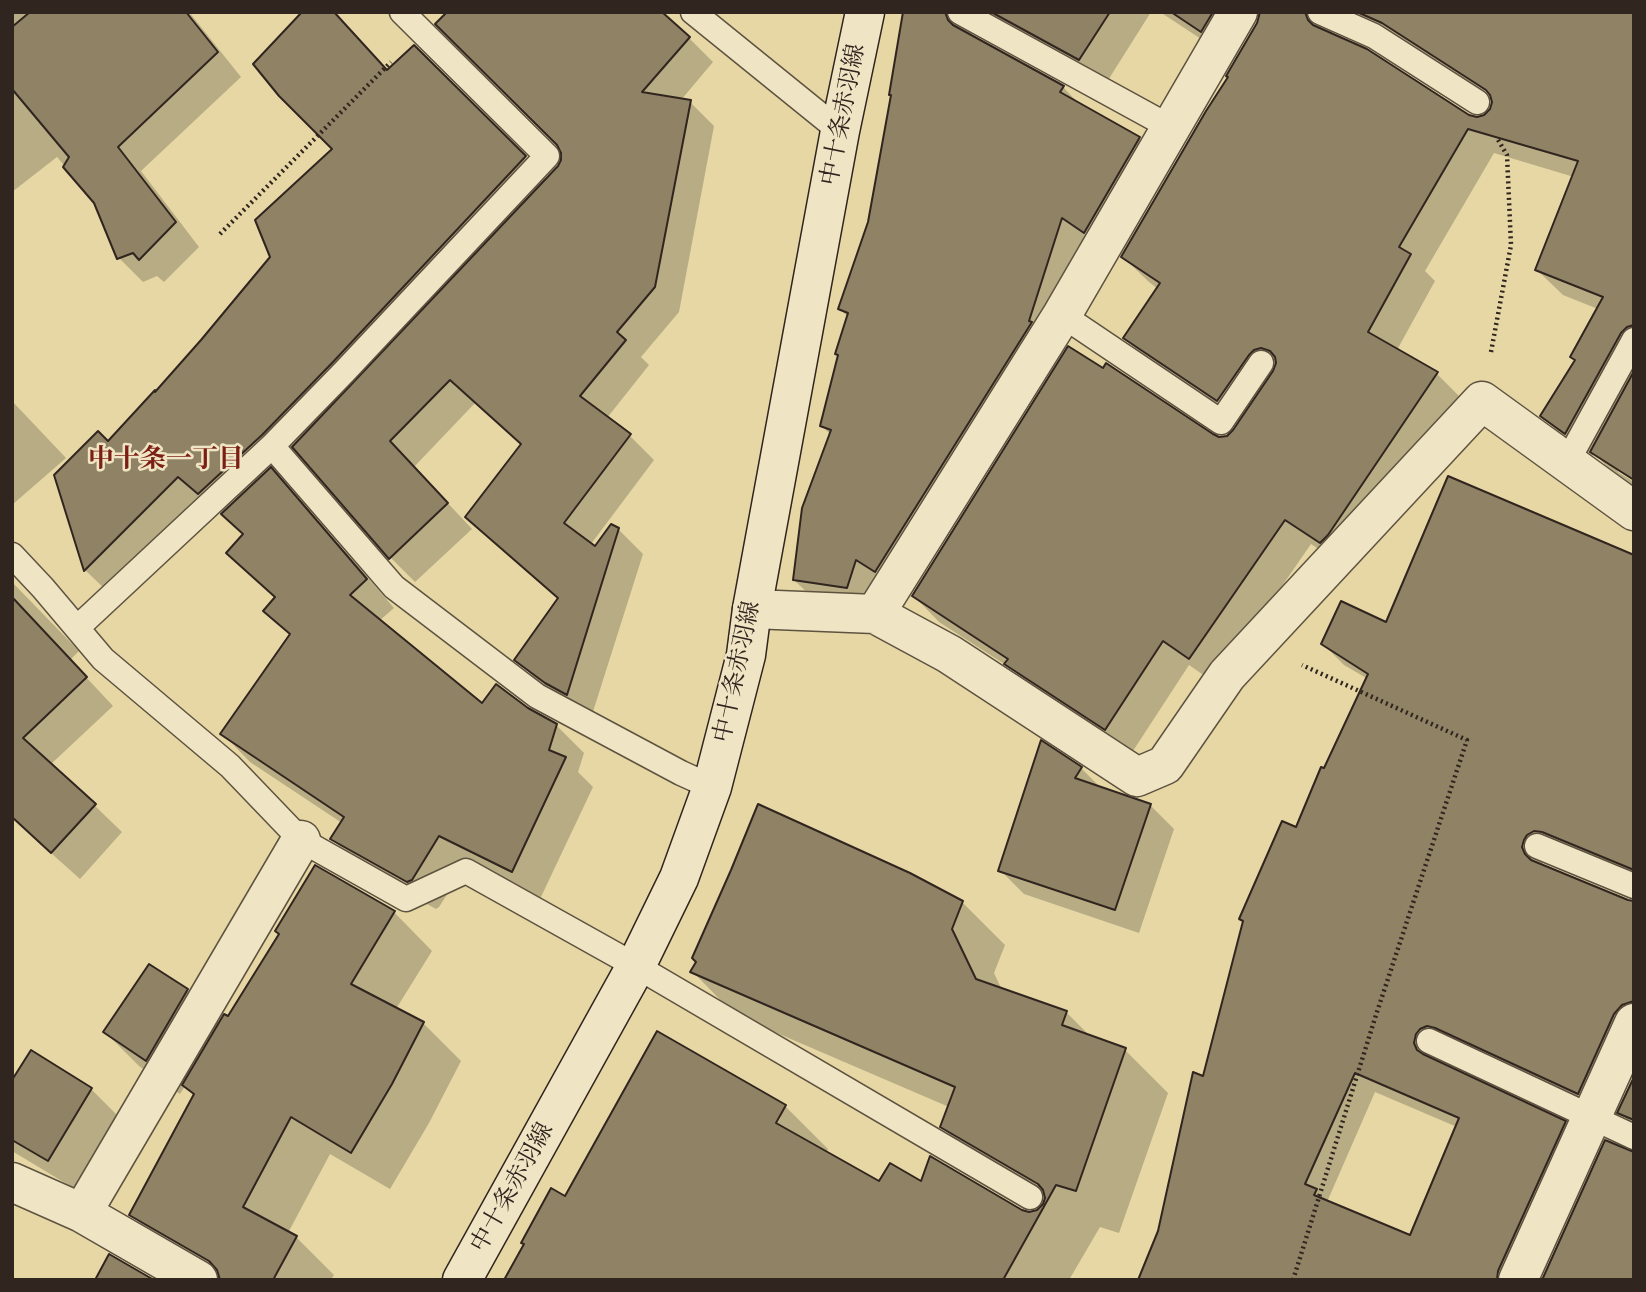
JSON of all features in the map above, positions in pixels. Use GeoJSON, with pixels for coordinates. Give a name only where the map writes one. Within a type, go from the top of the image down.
{"type":"FeatureCollection","features":[{"type":"Feature","properties":{"kind":"street","name":"中十条赤羽線"},"geometry":{"type":"LineString","coordinates":[[463,1280],[636,966],[679,878],[712,787],[746,655],[752,608],[865,12]]}},
{"type":"Feature","properties":{"kind":"street"},"geometry":{"type":"LineString","coordinates":[[875,614],[1062,315],[1238,12]]}},
{"type":"Feature","properties":{"kind":"street"},"geometry":{"type":"LineString","coordinates":[[752,608],[875,614],[949,654],[1137,777],[1165,765],[1227,675],[1482,401],[1634,511]]}},
{"type":"Feature","properties":{"kind":"street"},"geometry":{"type":"LineString","coordinates":[[82,1213],[301,840]]}},
{"type":"Feature","properties":{"kind":"street"},"geometry":{"type":"LineString","coordinates":[[1518,1280],[1634,1023]]}},
{"type":"Feature","properties":{"kind":"street"},"geometry":{"type":"LineString","coordinates":[[12,1182],[82,1213],[198,1280]]}},
{"type":"Feature","properties":{"kind":"lane"},"geometry":{"type":"LineString","coordinates":[[77,628],[272,446],[547,156],[402,12]]}},
{"type":"Feature","properties":{"kind":"lane"},"geometry":{"type":"LineString","coordinates":[[692,12],[841,131]]}},
{"type":"Feature","properties":{"kind":"lane"},"geometry":{"type":"LineString","coordinates":[[960,12],[1170,127]]}},
{"type":"Feature","properties":{"kind":"lane"},"geometry":{"type":"LineString","coordinates":[[1320,12],[1374,36],[1477,102]]}},
{"type":"Feature","properties":{"kind":"lane"},"geometry":{"type":"LineString","coordinates":[[1062,315],[1221,422],[1261,363]]}},
{"type":"Feature","properties":{"kind":"lane"},"geometry":{"type":"LineString","coordinates":[[1567,462],[1634,340]]}},
{"type":"Feature","properties":{"kind":"lane"},"geometry":{"type":"LineString","coordinates":[[272,446],[394,587],[537,696],[712,787]]}},
{"type":"Feature","properties":{"kind":"lane"},"geometry":{"type":"LineString","coordinates":[[12,555],[103,659],[230,766],[301,840],[406,899],[466,871],[636,966],[1030,1197]]}},
{"type":"Feature","properties":{"kind":"lane"},"geometry":{"type":"LineString","coordinates":[[1537,846],[1634,886]]}},
{"type":"Feature","properties":{"kind":"lane"},"geometry":{"type":"LineString","coordinates":[[1429,1041],[1634,1137]]}},
{"type":"Feature","properties":{"kind":"path"},"geometry":{"type":"LineString","coordinates":[[220,234],[421,32]]}},
{"type":"Feature","properties":{"kind":"path"},"geometry":{"type":"LineString","coordinates":[[1477,102],[1507,155],[1511,245],[1482,401]]}},
{"type":"Feature","properties":{"kind":"path"},"geometry":{"type":"LineString","coordinates":[[1293,1280],[1376,1015],[1467,740],[1314,671]]}},
{"type":"Feature","properties":{"kind":"building"},"geometry":{"type":"Polygon","coordinates":[[[30,12],[186,12],[218,52],[118,147],[176,222],[139,260],[133,253],[117,259],[94,203],[63,167],[69,157],[12,89],[12,27],[30,12]]]}},
{"type":"Feature","properties":{"kind":"building"},"geometry":{"type":"Polygon","coordinates":[[[302,12],[334,12],[387,70],[414,45],[526,156],[262,435],[198,494],[178,477],[84,571],[54,475],[98,431],[108,441],[201,340],[270,257],[255,220],[332,149],[279,96],[253,64],[302,12]]]}},
{"type":"Feature","properties":{"kind":"building"},"geometry":{"type":"Polygon","coordinates":[[[447,12],[662,12],[690,37],[642,92],[691,100],[655,287],[617,332],[626,340],[580,396],[631,434],[564,523],[595,546],[611,524],[619,528],[567,695],[545,683],[514,660],[558,598],[465,517],[521,444],[450,380],[390,441],[448,503],[389,559],[292,447],[561,160],[557,145],[435,24],[447,12]]]}},
{"type":"Feature","properties":{"kind":"building"},"geometry":{"type":"Polygon","coordinates":[[[903,12],[945,12],[953,25],[1064,86],[1060,92],[1140,137],[1084,233],[1062,218],[1029,321],[1032,322],[875,572],[856,560],[847,588],[793,580],[802,508],[831,430],[820,426],[838,355],[835,354],[848,313],[838,309],[868,222],[903,12]]]}},
{"type":"Feature","properties":{"kind":"building"},"geometry":{"type":"Polygon","coordinates":[[[991,12],[1110,12],[1079,60],[991,12]]]}},
{"type":"Feature","properties":{"kind":"building"},"geometry":{"type":"Polygon","coordinates":[[[1171,12],[1213,12],[1201,32],[1171,12]]]}},
{"type":"Feature","properties":{"kind":"building"},"geometry":{"type":"Polygon","coordinates":[[[1260,12],[1305,12],[1313,25],[1367,49],[1469,115],[1477,117],[1490,109],[1492,102],[1486,90],[1382,23],[1357,12],[1634,12],[1634,325],[1621,333],[1565,434],[1540,416],[1575,360],[1570,357],[1603,297],[1535,270],[1578,161],[1468,129],[1399,247],[1411,254],[1368,332],[1438,372],[1328,535],[1320,543],[1285,520],[1189,659],[1163,641],[1105,730],[1004,664],[1008,659],[912,596],[1068,346],[1103,368],[1106,363],[1219,437],[1227,436],[1233,430],[1273,371],[1276,363],[1270,351],[1261,348],[1254,350],[1217,401],[1123,338],[1160,283],[1121,257],[1228,77],[1226,76],[1257,23],[1260,12]]]}},
{"type":"Feature","properties":{"kind":"building"},"geometry":{"type":"Polygon","coordinates":[[[1634,371],[1634,480],[1590,452],[1634,371]]]}},
{"type":"Feature","properties":{"kind":"building"},"geometry":{"type":"Polygon","coordinates":[[[271,467],[367,579],[350,595],[482,703],[496,684],[528,708],[557,724],[549,750],[566,757],[512,872],[439,836],[412,880],[407,882],[330,839],[344,817],[220,734],[290,634],[263,611],[275,597],[226,553],[243,534],[221,514],[271,467]]]}},
{"type":"Feature","properties":{"kind":"building"},"geometry":{"type":"Polygon","coordinates":[[[1448,476],[1634,555],[1634,870],[1542,832],[1534,831],[1527,835],[1522,847],[1531,860],[1634,901],[1634,1001],[1622,1005],[1614,1014],[1578,1094],[1435,1028],[1427,1026],[1416,1034],[1414,1043],[1417,1050],[1423,1054],[1566,1121],[1498,1271],[1497,1280],[1138,1280],[1158,1231],[1193,1072],[1203,1076],[1243,921],[1239,919],[1282,821],[1296,827],[1321,767],[1324,768],[1368,674],[1321,644],[1341,601],[1386,622],[1448,476]],[[1355,1073],[1305,1184],[1317,1189],[1314,1195],[1410,1235],[1459,1118],[1355,1073]]]}},
{"type":"Feature","properties":{"kind":"building"},"geometry":{"type":"Polygon","coordinates":[[[12,597],[87,677],[23,738],[96,804],[51,853],[12,817],[12,597]]]}},
{"type":"Feature","properties":{"kind":"building"},"geometry":{"type":"Polygon","coordinates":[[[1041,740],[1082,767],[1075,778],[1151,804],[1115,910],[998,871],[1041,740]]]}},
{"type":"Feature","properties":{"kind":"building"},"geometry":{"type":"Polygon","coordinates":[[[758,804],[910,873],[963,901],[952,929],[976,979],[1067,1011],[1062,1025],[1126,1048],[1076,1191],[1056,1185],[1003,1280],[504,1280],[551,1188],[565,1196],[657,1031],[786,1105],[776,1123],[879,1181],[890,1163],[921,1181],[930,1156],[1022,1210],[1037,1210],[1043,1204],[1043,1190],[1038,1184],[940,1127],[955,1087],[690,972],[696,962],[692,958],[758,804]]]}},
{"type":"Feature","properties":{"kind":"building"},"geometry":{"type":"Polygon","coordinates":[[[315,865],[395,911],[351,984],[424,1022],[392,1084],[351,1153],[291,1117],[243,1207],[297,1236],[273,1280],[220,1280],[217,1270],[209,1261],[129,1215],[194,1094],[182,1085],[224,1014],[228,1016],[279,934],[275,931],[315,865]]]}},
{"type":"Feature","properties":{"kind":"building"},"geometry":{"type":"Polygon","coordinates":[[[149,964],[188,989],[146,1061],[103,1032],[149,964]]]}},
{"type":"Feature","properties":{"kind":"building"},"geometry":{"type":"Polygon","coordinates":[[[31,1050],[92,1088],[48,1161],[12,1140],[12,1080],[31,1050]]]}},
{"type":"Feature","properties":{"kind":"building"},"geometry":{"type":"Polygon","coordinates":[[[1634,1077],[1634,1120],[1617,1113],[1634,1077]]]}},
{"type":"Feature","properties":{"kind":"building"},"geometry":{"type":"Polygon","coordinates":[[[1605,1140],[1634,1152],[1634,1280],[1542,1280],[1605,1140]]]}},
{"type":"Feature","properties":{"kind":"building"},"geometry":{"type":"Polygon","coordinates":[[[109,1254],[154,1280],[95,1280],[109,1254]]]}},
{"type":"Feature","properties":{"kind":"district","name":"中十条一丁目"},"geometry":{"type":"Point","coordinates":[166,461]}}]}
